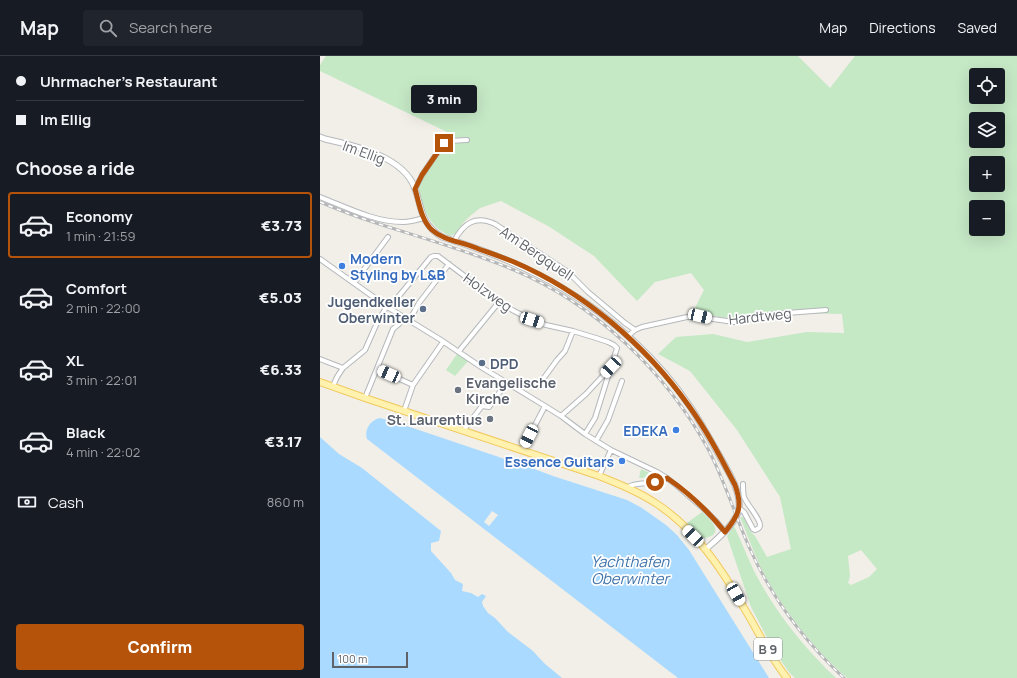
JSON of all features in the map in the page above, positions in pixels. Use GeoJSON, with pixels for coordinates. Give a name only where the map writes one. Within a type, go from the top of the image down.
{"type":"FeatureCollection","features":[{"type":"Feature","properties":{"kind":"main road","name":"B 9"},"geometry":{"type":"LineString","coordinates":[[320,382],[599,476],[629,488],[658,504],[684,526],[717,563],[772,656],[787,678]]}},
{"type":"Feature","properties":{"kind":"street","name":"Im Ellig"},"geometry":{"type":"LineString","coordinates":[[320,137],[367,150],[382,156],[403,171],[411,180],[424,218]]}},
{"type":"Feature","properties":{"kind":"street"},"geometry":{"type":"LineString","coordinates":[[415,189],[422,175],[444,143],[448,141],[466,140]]}},
{"type":"Feature","properties":{"kind":"street"},"geometry":{"type":"LineString","coordinates":[[320,197],[364,214],[389,221],[402,222],[424,218],[431,229],[442,237],[514,262],[548,279],[581,300],[628,336],[678,390],[706,433],[738,493],[739,508],[737,516],[725,532],[706,549]]}},
{"type":"Feature","properties":{"kind":"street","name":"Am Bergquell"},"geometry":{"type":"LineString","coordinates":[[454,241],[463,227],[475,221],[482,220],[495,224],[568,272],[588,292],[635,330]]}},
{"type":"Feature","properties":{"kind":"street"},"geometry":{"type":"LineString","coordinates":[[354,283],[388,237]]}},
{"type":"Feature","properties":{"kind":"street","name":"Holzweg"},"geometry":{"type":"LineString","coordinates":[[388,307],[431,257],[438,256],[499,302],[514,311],[546,325],[573,331],[614,345],[617,348],[611,367]]}},
{"type":"Feature","properties":{"kind":"street"},"geometry":{"type":"LineString","coordinates":[[320,259],[409,321],[561,416],[596,441],[667,478],[705,510],[725,532]]}},
{"type":"Feature","properties":{"kind":"street"},"geometry":{"type":"LineString","coordinates":[[409,321],[419,303],[450,264]]}},
{"type":"Feature","properties":{"kind":"street"},"geometry":{"type":"LineString","coordinates":[[459,352],[499,302]]}},
{"type":"Feature","properties":{"kind":"street"},"geometry":{"type":"LineString","coordinates":[[333,386],[342,368],[365,350],[378,323],[388,307]]}},
{"type":"Feature","properties":{"kind":"street","name":"Hardtweg"},"geometry":{"type":"LineString","coordinates":[[628,336],[635,330],[687,317],[700,316],[734,322],[774,314],[826,310]]}},
{"type":"Feature","properties":{"kind":"street"},"geometry":{"type":"LineString","coordinates":[[365,398],[393,329],[399,324],[403,317]]}},
{"type":"Feature","properties":{"kind":"street"},"geometry":{"type":"LineString","coordinates":[[538,386],[556,360],[565,351],[573,331]]}},
{"type":"Feature","properties":{"kind":"street"},"geometry":{"type":"LineString","coordinates":[[404,411],[413,385],[443,342]]}},
{"type":"Feature","properties":{"kind":"street"},"geometry":{"type":"LineString","coordinates":[[320,359],[342,368]]}},
{"type":"Feature","properties":{"kind":"street"},"geometry":{"type":"LineString","coordinates":[[561,416],[586,394],[611,367]]}},
{"type":"Feature","properties":{"kind":"street"},"geometry":{"type":"LineString","coordinates":[[585,434],[595,418],[611,367]]}},
{"type":"Feature","properties":{"kind":"street"},"geometry":{"type":"LineString","coordinates":[[377,368],[413,385]]}},
{"type":"Feature","properties":{"kind":"street"},"geometry":{"type":"LineString","coordinates":[[596,441],[608,420],[622,380]]}},
{"type":"Feature","properties":{"kind":"street"},"geometry":{"type":"LineString","coordinates":[[463,431],[482,406],[489,407],[509,383]]}},
{"type":"Feature","properties":{"kind":"street"},"geometry":{"type":"LineString","coordinates":[[522,450],[545,406]]}},
{"type":"Feature","properties":{"kind":"street"},"geometry":{"type":"LineString","coordinates":[[599,476],[611,450]]}},
{"type":"Feature","properties":{"kind":"street"},"geometry":{"type":"LineString","coordinates":[[629,488],[633,484],[658,482],[667,478]]}},
{"type":"Feature","properties":{"kind":"street"},"geometry":{"type":"LineString","coordinates":[[739,508],[744,512],[753,529],[755,530],[760,528],[758,520],[744,496],[743,484]]}},
{"type":"Feature","properties":{"kind":"green space"},"geometry":{"type":"Polygon","coordinates":[[[326,56],[798,56],[830,88],[855,56],[1017,56],[1017,678],[847,678],[814,645],[781,602],[761,568],[740,517],[744,518],[767,557],[791,549],[780,497],[737,430],[690,371],[658,354],[676,337],[713,334],[747,342],[807,332],[844,333],[842,314],[798,313],[750,322],[735,318],[719,317],[694,310],[704,290],[691,273],[655,282],[637,301],[594,256],[548,226],[501,201],[480,208],[463,223],[457,233],[450,236],[439,230],[429,218],[419,192],[419,186],[427,170],[445,144],[451,143],[452,136],[445,131],[320,71],[320,65],[326,56]],[[861,550],[848,556],[850,576],[848,583],[851,585],[869,577],[877,569],[861,550]]]}},
{"type":"Feature","properties":{"kind":"green space"},"geometry":{"type":"Polygon","coordinates":[[[457,354],[468,361],[455,376],[446,370],[457,354]]]}},
{"type":"Feature","properties":{"kind":"green space"},"geometry":{"type":"Polygon","coordinates":[[[641,469],[656,476],[656,477],[639,478],[641,469]]]}},
{"type":"Feature","properties":{"kind":"green space"},"geometry":{"type":"Polygon","coordinates":[[[702,512],[710,520],[715,529],[713,535],[705,538],[687,523],[702,512]]]}},
{"type":"Feature","properties":{"kind":"green space"},"geometry":{"type":"Polygon","coordinates":[[[734,526],[754,571],[780,614],[812,654],[836,678],[795,678],[788,671],[773,649],[751,607],[727,536],[734,526]]]}},
{"type":"Feature","properties":{"kind":"water","name":"Yachthafen Oberwinter"},"geometry":{"type":"Polygon","coordinates":[[[380,418],[627,500],[642,508],[666,525],[677,535],[689,550],[769,678],[678,678],[367,439],[367,429],[373,421],[380,418]]]}},
{"type":"Feature","properties":{"kind":"water"},"geometry":{"type":"Polygon","coordinates":[[[320,437],[339,454],[362,468],[441,531],[439,541],[431,543],[431,551],[451,573],[455,580],[463,584],[462,591],[471,593],[478,597],[482,594],[486,596],[482,602],[488,613],[562,678],[320,678],[320,437]]]}},
{"type":"Feature","properties":{"kind":"pier"},"geometry":{"type":"Polygon","coordinates":[[[492,511],[498,515],[489,526],[484,522],[492,511]]]}},
{"type":"Feature","properties":{"kind":"railway"},"geometry":{"type":"LineString","coordinates":[[320,202],[341,211],[463,251],[514,270],[544,284],[573,301],[626,343],[650,367],[671,393],[691,421],[708,449],[720,473],[750,549],[768,585],[779,602],[802,634],[844,678]]}},
{"type":"Feature","properties":{"kind":"place","name":"Modern Styling by L&B"},"geometry":{"type":"Point","coordinates":[342,266]}},
{"type":"Feature","properties":{"kind":"place","name":"Jugendkeller Oberwinter"},"geometry":{"type":"Point","coordinates":[423,309]}},
{"type":"Feature","properties":{"kind":"place","name":"DPD"},"geometry":{"type":"Point","coordinates":[482,363]}},
{"type":"Feature","properties":{"kind":"place","name":"Evangelische Kirche"},"geometry":{"type":"Point","coordinates":[458,390]}},
{"type":"Feature","properties":{"kind":"place","name":"St. Laurentius"},"geometry":{"type":"Point","coordinates":[490,419]}},
{"type":"Feature","properties":{"kind":"place","name":"EDEKA"},"geometry":{"type":"Point","coordinates":[676,430]}},
{"type":"Feature","properties":{"kind":"place","name":"Essence Guitars"},"geometry":{"type":"Point","coordinates":[622,461]}},
{"type":"Feature","properties":{"kind":"route"},"geometry":{"type":"LineString","coordinates":[[444,143],[422,175],[415,189],[427,224],[442,237],[514,262],[548,279],[598,312],[636,345],[662,371],[678,390],[721,458],[738,493],[739,508],[737,516],[725,532],[693,498],[667,478],[655,482]]}}]}
